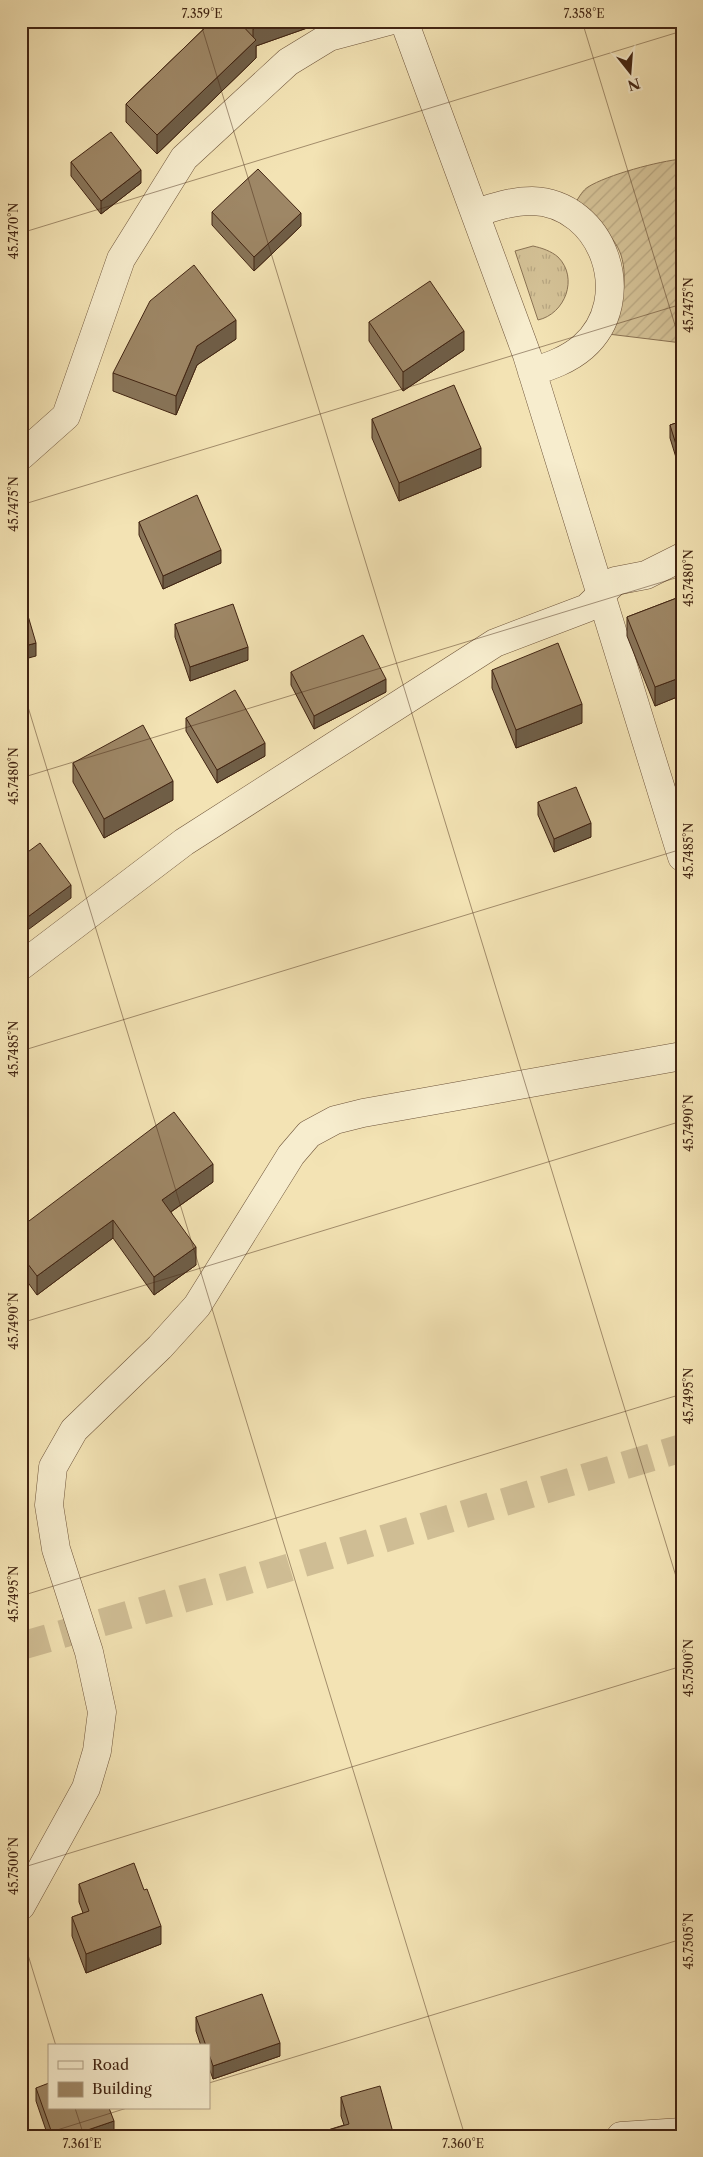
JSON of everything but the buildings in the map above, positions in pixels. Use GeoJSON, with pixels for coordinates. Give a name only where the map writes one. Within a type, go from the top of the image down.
{"type":"FeatureCollection","features":[{"type":"Feature","properties":{"kind":"street"},"geometry":{"type":"LineString","coordinates":[[21,456],[66,416],[121,259],[184,158],[288,62],[329,37],[389,21]]}},
{"type":"Feature","properties":{"kind":"street"},"geometry":{"type":"LineString","coordinates":[[404,21],[476,213],[532,372],[682,857]]}},
{"type":"Feature","properties":{"kind":"street"},"geometry":{"type":"LineString","coordinates":[[476,213],[501,204],[532,201],[559,207],[583,222],[601,244],[610,270],[610,299],[601,326],[583,347],[560,363],[532,372]]}},
{"type":"Feature","properties":{"kind":"street"},"geometry":{"type":"LineString","coordinates":[[21,966],[184,842],[495,643],[587,608],[615,581],[646,575],[682,557]]}},
{"type":"Feature","properties":{"kind":"street"},"geometry":{"type":"LineString","coordinates":[[21,1906],[86,1788],[97,1751],[102,1712],[89,1652],[56,1549],[49,1505],[53,1467],[74,1430],[160,1347],[197,1306],[291,1155],[309,1134],[335,1120],[363,1114],[682,1056]]}},
{"type":"Feature","properties":{"kind":"street"},"geometry":{"type":"LineString","coordinates":[[621,2136],[682,2132]]}},
{"type":"Feature","properties":{"kind":"green space"},"geometry":{"type":"Polygon","coordinates":[[[682,159],[682,182],[680,183],[682,343],[608,334],[617,316],[624,285],[621,255],[608,233],[576,202],[586,188],[597,182],[620,173],[682,159]]]}},
{"type":"Feature","properties":{"kind":"green space"},"geometry":{"type":"Polygon","coordinates":[[[533,246],[546,250],[558,257],[568,275],[568,285],[562,303],[555,311],[538,320],[515,251],[533,246]]]}},
{"type":"Feature","properties":{"kind":"tunnel"},"geometry":{"type":"LineString","coordinates":[[21,1646],[238,1583],[682,1448]]}}]}
